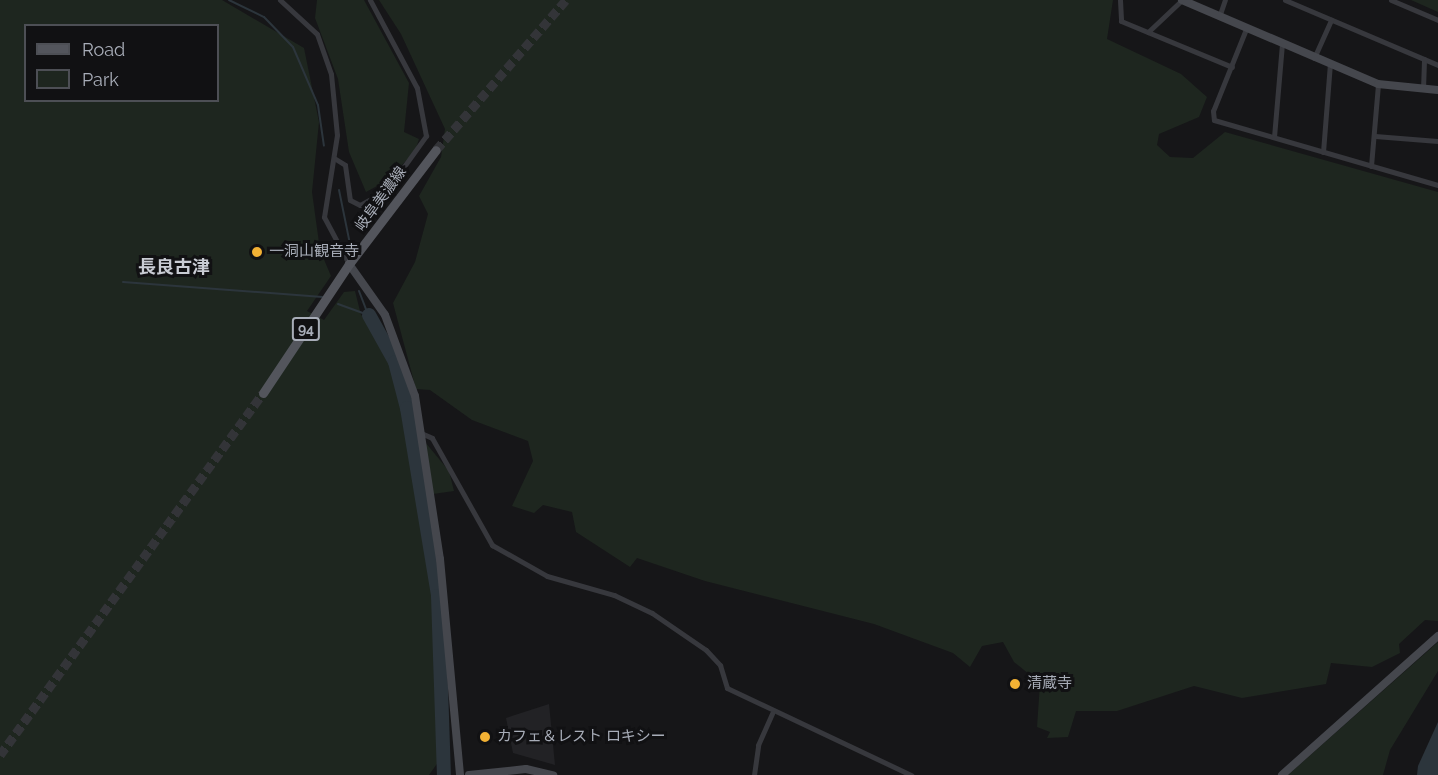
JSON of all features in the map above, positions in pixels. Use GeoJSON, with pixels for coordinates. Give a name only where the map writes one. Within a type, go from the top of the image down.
{"type":"FeatureCollection","features":[{"type":"Feature","properties":{"kind":"main road","name":"岐阜美濃線"},"geometry":{"type":"LineString","coordinates":[[349,264],[436,150]]}},
{"type":"Feature","properties":{"kind":"main road","name":"94"},"geometry":{"type":"LineString","coordinates":[[263,393],[349,264]]}},
{"type":"Feature","properties":{"kind":"street"},"geometry":{"type":"LineString","coordinates":[[280,0],[317,34],[326,53],[337,115],[334,158],[324,217],[349,264],[385,315],[412,384],[440,559],[460,775]]}},
{"type":"Feature","properties":{"kind":"street"},"geometry":{"type":"LineString","coordinates":[[334,158],[345,165],[350,200],[360,205],[387,190],[426,136],[417,88],[370,0]]}},
{"type":"Feature","properties":{"kind":"street"},"geometry":{"type":"LineString","coordinates":[[1120,0],[1121,21],[1232,67]]}},
{"type":"Feature","properties":{"kind":"street"},"geometry":{"type":"LineString","coordinates":[[1148,32],[1182,0],[1219,18],[1378,84],[1438,90]]}},
{"type":"Feature","properties":{"kind":"street"},"geometry":{"type":"LineString","coordinates":[[1219,18],[1225,0]]}},
{"type":"Feature","properties":{"kind":"street"},"geometry":{"type":"LineString","coordinates":[[1285,0],[1438,65]]}},
{"type":"Feature","properties":{"kind":"street"},"geometry":{"type":"LineString","coordinates":[[1391,0],[1438,20]]}},
{"type":"Feature","properties":{"kind":"street"},"geometry":{"type":"LineString","coordinates":[[1314,58],[1331,20]]}},
{"type":"Feature","properties":{"kind":"street"},"geometry":{"type":"LineString","coordinates":[[1246,29],[1213,111],[1214,120],[1438,185]]}},
{"type":"Feature","properties":{"kind":"street"},"geometry":{"type":"LineString","coordinates":[[1274,137],[1282,44]]}},
{"type":"Feature","properties":{"kind":"street"},"geometry":{"type":"LineString","coordinates":[[1423,89],[1424,59]]}},
{"type":"Feature","properties":{"kind":"street"},"geometry":{"type":"LineString","coordinates":[[1323,152],[1330,64]]}},
{"type":"Feature","properties":{"kind":"street"},"geometry":{"type":"LineString","coordinates":[[1371,166],[1378,84]]}},
{"type":"Feature","properties":{"kind":"street"},"geometry":{"type":"LineString","coordinates":[[1375,135],[1438,141]]}},
{"type":"Feature","properties":{"kind":"street"},"geometry":{"type":"LineString","coordinates":[[419,433],[432,438],[492,545],[547,576],[614,595],[682,631],[720,665],[727,688],[772,713],[911,775]]}},
{"type":"Feature","properties":{"kind":"street"},"geometry":{"type":"LineString","coordinates":[[1282,775],[1438,636]]}},
{"type":"Feature","properties":{"kind":"street"},"geometry":{"type":"LineString","coordinates":[[754,775],[758,745],[772,713]]}},
{"type":"Feature","properties":{"kind":"street"},"geometry":{"type":"LineString","coordinates":[[469,775],[526,770],[553,775]]}},
{"type":"Feature","properties":{"kind":"shaded area"},"geometry":{"type":"Polygon","coordinates":[[[549,704],[555,765],[513,753],[506,718],[549,704]]]}},
{"type":"Feature","properties":{"kind":"shaded area"},"geometry":{"type":"Polygon","coordinates":[[[1438,722],[1438,775],[1417,775],[1418,766],[1438,722]]]}},
{"type":"Feature","properties":{"kind":"green space"},"geometry":{"type":"Polygon","coordinates":[[[0,0],[222,0],[304,48],[319,122],[312,192],[320,250],[331,276],[307,311],[324,320],[344,292],[355,291],[361,315],[372,323],[393,366],[434,582],[444,754],[429,775],[0,775],[0,0]]]}},
{"type":"Feature","properties":{"kind":"green space"},"geometry":{"type":"Polygon","coordinates":[[[317,0],[364,0],[409,83],[404,132],[419,139],[415,151],[388,180],[366,192],[349,152],[338,79],[315,18],[317,0]]]}},
{"type":"Feature","properties":{"kind":"green space"},"geometry":{"type":"Polygon","coordinates":[[[379,0],[1113,0],[1107,39],[1181,74],[1207,97],[1199,117],[1159,134],[1157,145],[1170,157],[1193,158],[1225,132],[1438,192],[1438,621],[1425,620],[1399,644],[1400,653],[1372,667],[1331,663],[1326,684],[1242,698],[1194,686],[1117,711],[1076,711],[1068,737],[1047,738],[1050,732],[1037,727],[1040,683],[1014,662],[1003,642],[982,646],[970,667],[953,653],[874,624],[705,581],[637,558],[630,567],[576,532],[572,512],[543,505],[534,513],[512,506],[533,461],[528,441],[472,420],[430,390],[416,389],[393,303],[415,262],[428,214],[419,196],[441,157],[445,129],[401,34],[379,0]]]}},
{"type":"Feature","properties":{"kind":"green space"},"geometry":{"type":"Polygon","coordinates":[[[1411,0],[1438,0],[1438,12],[1411,0]]]}},
{"type":"Feature","properties":{"kind":"green space"},"geometry":{"type":"Polygon","coordinates":[[[425,442],[449,471],[454,491],[433,494],[425,442]]]}},
{"type":"Feature","properties":{"kind":"green space"},"geometry":{"type":"Polygon","coordinates":[[[1438,642],[1438,671],[1390,750],[1383,775],[1288,775],[1438,642]]]}},
{"type":"Feature","properties":{"kind":"waterway"},"geometry":{"type":"LineString","coordinates":[[229,0],[264,17],[293,47],[318,105],[324,146]]}},
{"type":"Feature","properties":{"kind":"waterway"},"geometry":{"type":"LineString","coordinates":[[339,190],[350,244]]}},
{"type":"Feature","properties":{"kind":"waterway"},"geometry":{"type":"LineString","coordinates":[[123,282],[322,297]]}},
{"type":"Feature","properties":{"kind":"waterway"},"geometry":{"type":"LineString","coordinates":[[359,291],[368,314]]}},
{"type":"Feature","properties":{"kind":"waterway"},"geometry":{"type":"LineString","coordinates":[[338,304],[369,315]]}},
{"type":"Feature","properties":{"kind":"waterway"},"geometry":{"type":"LineString","coordinates":[[369,315],[395,362],[407,408],[438,596],[444,775]]}},
{"type":"Feature","properties":{"kind":"tunnel"},"geometry":{"type":"LineString","coordinates":[[436,150],[566,0]]}},
{"type":"Feature","properties":{"kind":"tunnel"},"geometry":{"type":"LineString","coordinates":[[0,755],[263,393]]}},
{"type":"Feature","properties":{"kind":"place","name":"一洞山観音寺"},"geometry":{"type":"Point","coordinates":[257,252]}},
{"type":"Feature","properties":{"kind":"place","name":"清蔵寺"},"geometry":{"type":"Point","coordinates":[1015,684]}},
{"type":"Feature","properties":{"kind":"place","name":"カフェ＆レスト ロキシー"},"geometry":{"type":"Point","coordinates":[485,737]}},
{"type":"Feature","properties":{"kind":"district","name":"長良古津"},"geometry":{"type":"Point","coordinates":[174,267]}}]}
